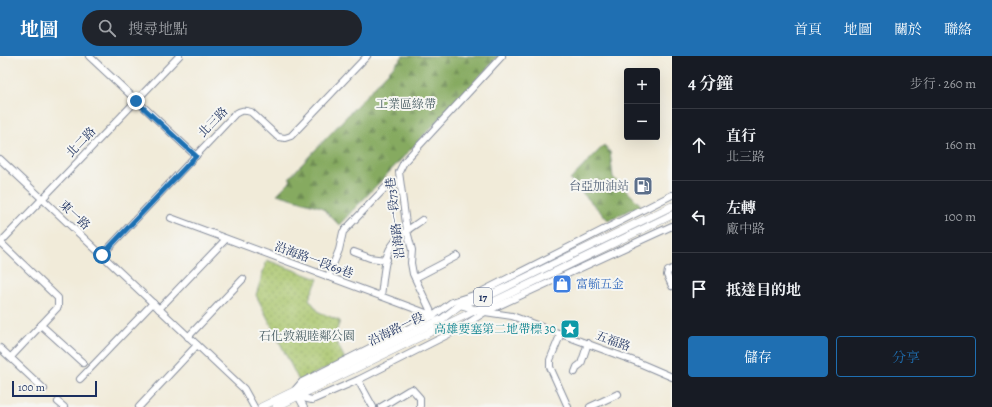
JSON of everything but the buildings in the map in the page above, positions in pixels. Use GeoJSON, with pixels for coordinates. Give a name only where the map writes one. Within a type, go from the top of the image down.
{"type":"FeatureCollection","features":[{"type":"Feature","properties":{"kind":"main road","name":"沿海路一段"},"geometry":{"type":"LineString","coordinates":[[297,393],[442,319],[456,303],[490,295],[672,206]]}},
{"type":"Feature","properties":{"kind":"main road","name":"沿海路一段"},"geometry":{"type":"LineString","coordinates":[[297,393],[450,322],[672,215]]}},
{"type":"Feature","properties":{"kind":"main road","name":"17"},"geometry":{"type":"LineString","coordinates":[[261,407],[297,393]]}},
{"type":"Feature","properties":{"kind":"main road","name":"17"},"geometry":{"type":"LineString","coordinates":[[276,407],[297,393]]}},
{"type":"Feature","properties":{"kind":"street"},"geometry":{"type":"LineString","coordinates":[[89,56],[196,156]]}},
{"type":"Feature","properties":{"kind":"street","name":"北二路"},"geometry":{"type":"LineString","coordinates":[[0,243],[178,56]]}},
{"type":"Feature","properties":{"kind":"street","name":"北三路"},"geometry":{"type":"LineString","coordinates":[[102,255],[239,111],[246,110],[251,112],[278,137],[285,138],[291,136],[367,56]]}},
{"type":"Feature","properties":{"kind":"street","name":"沿海路一段73巷"},"geometry":{"type":"LineString","coordinates":[[433,316],[415,278],[411,263],[412,250],[407,231],[399,172],[404,162],[502,56]]}},
{"type":"Feature","properties":{"kind":"street","name":"東一路"},"geometry":{"type":"LineString","coordinates":[[0,159],[244,389],[254,407]]}},
{"type":"Feature","properties":{"kind":"street"},"geometry":{"type":"LineString","coordinates":[[328,277],[340,250],[343,232],[385,188]]}},
{"type":"Feature","properties":{"kind":"street","name":"沿海路一段"},"geometry":{"type":"LineString","coordinates":[[297,393],[302,382],[672,195]]}},
{"type":"Feature","properties":{"kind":"street","name":"沿海路一段69巷"},"geometry":{"type":"LineString","coordinates":[[171,218],[450,322]]}},
{"type":"Feature","properties":{"kind":"street"},"geometry":{"type":"LineString","coordinates":[[381,296],[387,260],[391,247],[396,240],[422,220]]}},
{"type":"Feature","properties":{"kind":"street"},"geometry":{"type":"LineString","coordinates":[[297,393],[312,400],[358,380],[459,329],[485,312],[672,226]]}},
{"type":"Feature","properties":{"kind":"street"},"geometry":{"type":"LineString","coordinates":[[159,309],[226,239]]}},
{"type":"Feature","properties":{"kind":"street"},"geometry":{"type":"LineString","coordinates":[[0,243],[58,298],[58,307],[11,357]]}},
{"type":"Feature","properties":{"kind":"street"},"geometry":{"type":"LineString","coordinates":[[354,252],[370,258],[387,260]]}},
{"type":"Feature","properties":{"kind":"street"},"geometry":{"type":"LineString","coordinates":[[415,278],[457,256]]}},
{"type":"Feature","properties":{"kind":"street"},"geometry":{"type":"LineString","coordinates":[[672,269],[668,271],[667,274],[672,286]]}},
{"type":"Feature","properties":{"kind":"street"},"geometry":{"type":"LineString","coordinates":[[188,337],[243,279]]}},
{"type":"Feature","properties":{"kind":"street"},"geometry":{"type":"LineString","coordinates":[[80,379],[153,303]]}},
{"type":"Feature","properties":{"kind":"street","name":"五福路"},"geometry":{"type":"LineString","coordinates":[[456,303],[485,312],[512,316],[588,343],[672,377]]}},
{"type":"Feature","properties":{"kind":"street"},"geometry":{"type":"LineString","coordinates":[[41,325],[83,363]]}},
{"type":"Feature","properties":{"kind":"street"},"geometry":{"type":"LineString","coordinates":[[561,333],[550,360],[550,366],[568,407]]}},
{"type":"Feature","properties":{"kind":"street"},"geometry":{"type":"LineString","coordinates":[[575,372],[577,366],[581,364],[588,343]]}},
{"type":"Feature","properties":{"kind":"street"},"geometry":{"type":"LineString","coordinates":[[139,407],[197,345]]}},
{"type":"Feature","properties":{"kind":"street"},"geometry":{"type":"LineString","coordinates":[[0,348],[44,388]]}},
{"type":"Feature","properties":{"kind":"street"},"geometry":{"type":"LineString","coordinates":[[358,380],[373,407]]}},
{"type":"Feature","properties":{"kind":"street"},"geometry":{"type":"LineString","coordinates":[[381,407],[412,389],[420,398],[420,407]]}},
{"type":"Feature","properties":{"kind":"street"},"geometry":{"type":"LineString","coordinates":[[297,393],[304,407]]}},
{"type":"Feature","properties":{"kind":"street"},"geometry":{"type":"LineString","coordinates":[[590,407],[618,394]]}},
{"type":"Feature","properties":{"kind":"street"},"geometry":{"type":"LineString","coordinates":[[58,402],[64,407]]}},
{"type":"Feature","properties":{"kind":"green space","name":"工業區綠帶"},"geometry":{"type":"Polygon","coordinates":[[[403,56],[499,56],[339,225],[321,207],[277,194],[291,180],[289,178],[403,56]]]}},
{"type":"Feature","properties":{"kind":"green space"},"geometry":{"type":"Polygon","coordinates":[[[604,145],[610,152],[613,177],[641,205],[608,220],[570,180],[604,145]]]}},
{"type":"Feature","properties":{"kind":"green space","name":"石化敦親睦鄰公園"},"geometry":{"type":"Polygon","coordinates":[[[267,260],[318,279],[309,299],[319,312],[340,321],[334,337],[345,359],[299,381],[256,295],[267,260]]]}},
{"type":"Feature","properties":{"kind":"place","name":"台亞加油站"},"geometry":{"type":"Point","coordinates":[643,186]}},
{"type":"Feature","properties":{"kind":"place","name":"富毓五金"},"geometry":{"type":"Point","coordinates":[562,284]}},
{"type":"Feature","properties":{"kind":"place","name":"高雄要塞第二地帶標 30"},"geometry":{"type":"Point","coordinates":[570,329]}},
{"type":"Feature","properties":{"kind":"route"},"geometry":{"type":"LineString","coordinates":[[102,255],[196,156],[136,101]]}}]}
